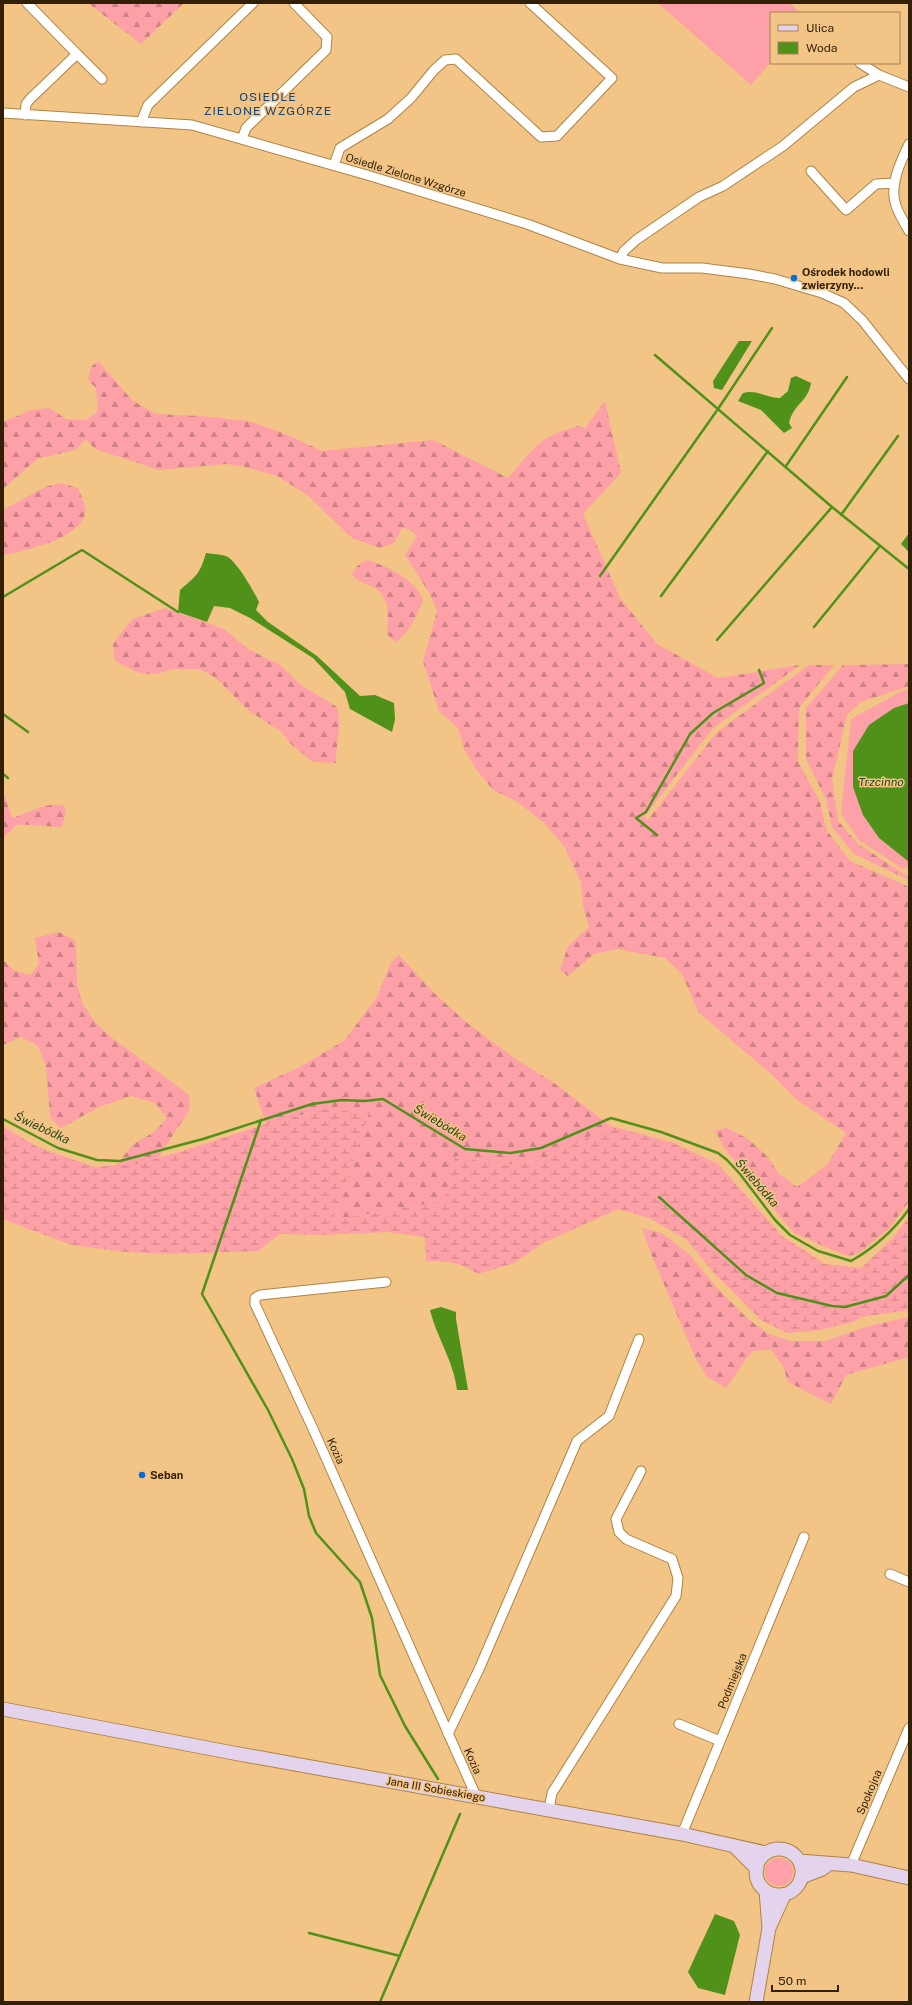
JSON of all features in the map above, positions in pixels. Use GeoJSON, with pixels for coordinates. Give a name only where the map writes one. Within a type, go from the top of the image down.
{"type":"FeatureCollection","features":[{"type":"Feature","properties":{"kind":"street"},"geometry":{"type":"LineString","coordinates":[[27,3],[102,79]]}},
{"type":"Feature","properties":{"kind":"street"},"geometry":{"type":"LineString","coordinates":[[141,122],[148,104],[253,3]]}},
{"type":"Feature","properties":{"kind":"street"},"geometry":{"type":"LineString","coordinates":[[242,139],[246,128],[326,50],[327,37],[294,3]]}},
{"type":"Feature","properties":{"kind":"street","name":"Osiedle Zielone Wzgórze"},"geometry":{"type":"LineString","coordinates":[[530,3],[612,78],[557,136],[541,137],[456,59],[451,58],[446,60],[434,70],[411,98],[394,115],[340,148],[334,165],[527,224],[620,259],[662,268],[702,268],[744,273],[775,279],[828,295],[844,303],[862,320],[909,379]]}},
{"type":"Feature","properties":{"kind":"street"},"geometry":{"type":"LineString","coordinates":[[25,115],[26,104],[30,99],[77,54]]}},
{"type":"Feature","properties":{"kind":"street"},"geometry":{"type":"LineString","coordinates":[[862,64],[879,75],[909,87]]}},
{"type":"Feature","properties":{"kind":"street"},"geometry":{"type":"LineString","coordinates":[[620,259],[624,251],[636,240],[699,197],[723,186],[783,146],[854,88],[879,75]]}},
{"type":"Feature","properties":{"kind":"street"},"geometry":{"type":"LineString","coordinates":[[3,113],[192,125],[334,165]]}},
{"type":"Feature","properties":{"kind":"street"},"geometry":{"type":"LineString","coordinates":[[909,144],[898,169],[895,183],[895,202],[909,230]]}},
{"type":"Feature","properties":{"kind":"street"},"geometry":{"type":"LineString","coordinates":[[811,171],[846,210],[876,184],[895,183]]}},
{"type":"Feature","properties":{"kind":"street","name":"Kozia"},"geometry":{"type":"LineString","coordinates":[[386,1282],[260,1295],[255,1298],[255,1304],[476,1796]]}},
{"type":"Feature","properties":{"kind":"street"},"geometry":{"type":"LineString","coordinates":[[448,1734],[480,1666],[576,1441],[608,1416],[639,1340]]}},
{"type":"Feature","properties":{"kind":"street"},"geometry":{"type":"LineString","coordinates":[[549,1809],[552,1793],[676,1596],[678,1578],[672,1559],[626,1539],[619,1532],[616,1519],[641,1471]]}},
{"type":"Feature","properties":{"kind":"street","name":"Podmiejska"},"geometry":{"type":"LineString","coordinates":[[682,1834],[804,1537]]}},
{"type":"Feature","properties":{"kind":"street"},"geometry":{"type":"LineString","coordinates":[[890,1574],[909,1582]]}},
{"type":"Feature","properties":{"kind":"street","name":"Jana III Sobieskiego"},"geometry":{"type":"LineString","coordinates":[[3,1709],[682,1834],[766,1853]]}},
{"type":"Feature","properties":{"kind":"street"},"geometry":{"type":"LineString","coordinates":[[679,1724],[720,1741]]}},
{"type":"Feature","properties":{"kind":"street","name":"Spokojna"},"geometry":{"type":"LineString","coordinates":[[851,1865],[909,1728]]}},
{"type":"Feature","properties":{"kind":"street"},"geometry":{"type":"LineString","coordinates":[[734,1846],[757,1869]]}},
{"type":"Feature","properties":{"kind":"street"},"geometry":{"type":"LineString","coordinates":[[775,1850],[786,1851],[791,1853],[799,1861],[802,1869],[802,1877],[795,1889],[784,1895],[775,1895],[766,1891],[759,1882],[757,1869],[760,1861],[766,1853],[775,1850]]}},
{"type":"Feature","properties":{"kind":"street"},"geometry":{"type":"LineString","coordinates":[[799,1861],[851,1865],[909,1878]]}},
{"type":"Feature","properties":{"kind":"street"},"geometry":{"type":"LineString","coordinates":[[802,1877],[822,1869],[829,1864]]}},
{"type":"Feature","properties":{"kind":"street"},"geometry":{"type":"LineString","coordinates":[[766,1891],[770,1928]]}},
{"type":"Feature","properties":{"kind":"street"},"geometry":{"type":"LineString","coordinates":[[756,2002],[770,1928],[784,1895]]}},
{"type":"Feature","properties":{"kind":"green space"},"geometry":{"type":"Polygon","coordinates":[[[88,3],[184,3],[141,44],[88,3]]]}},
{"type":"Feature","properties":{"kind":"green space"},"geometry":{"type":"Polygon","coordinates":[[[658,3],[789,3],[800,12],[770,12],[770,63],[751,85],[658,3]]]}},
{"type":"Feature","properties":{"kind":"green space"},"geometry":{"type":"Polygon","coordinates":[[[98,361],[132,400],[155,414],[201,416],[249,421],[288,435],[322,451],[433,440],[508,478],[529,453],[541,442],[558,433],[578,426],[585,428],[605,401],[621,473],[583,514],[620,598],[657,644],[718,678],[800,665],[713,728],[645,816],[647,821],[717,732],[809,665],[834,665],[799,708],[798,761],[820,802],[826,829],[850,861],[909,887],[909,1201],[889,1229],[859,1253],[849,1256],[793,1232],[724,1148],[715,1130],[727,1128],[748,1139],[768,1157],[778,1173],[797,1187],[827,1165],[846,1133],[796,1099],[771,1074],[698,1012],[682,974],[665,958],[617,949],[594,954],[568,976],[560,970],[568,946],[589,927],[583,906],[581,882],[564,846],[543,822],[516,801],[493,790],[476,769],[464,749],[458,728],[439,711],[423,661],[437,611],[430,594],[405,555],[417,536],[409,529],[402,528],[394,543],[380,548],[352,538],[306,494],[277,476],[241,466],[226,464],[159,470],[95,449],[86,439],[75,450],[37,459],[3,489],[3,422],[31,410],[49,408],[66,419],[86,420],[98,411],[96,388],[88,380],[91,367],[98,361]]]}},
{"type":"Feature","properties":{"kind":"green space"},"geometry":{"type":"Polygon","coordinates":[[[60,483],[78,488],[85,508],[85,514],[81,523],[62,537],[50,542],[37,547],[3,555],[3,510],[45,487],[60,483]]]}},
{"type":"Feature","properties":{"kind":"green space"},"geometry":{"type":"Polygon","coordinates":[[[367,560],[375,562],[408,580],[420,593],[423,600],[409,628],[401,638],[395,642],[387,634],[388,621],[384,597],[375,588],[360,581],[352,574],[357,566],[367,560]]]}},
{"type":"Feature","properties":{"kind":"green space"},"geometry":{"type":"Polygon","coordinates":[[[165,608],[224,629],[248,649],[280,665],[301,685],[337,707],[339,728],[336,763],[313,762],[292,745],[280,731],[249,711],[216,678],[200,669],[173,669],[157,674],[139,673],[115,661],[113,644],[132,619],[165,608]]]}},
{"type":"Feature","properties":{"kind":"green space"},"geometry":{"type":"Polygon","coordinates":[[[909,664],[909,686],[861,702],[847,715],[832,779],[838,821],[858,844],[909,877],[909,880],[854,854],[832,827],[826,799],[806,759],[806,708],[843,665],[909,664]]]}},
{"type":"Feature","properties":{"kind":"green space"},"geometry":{"type":"Polygon","coordinates":[[[909,689],[909,703],[894,708],[879,838],[909,862],[909,865],[903,869],[859,840],[841,813],[851,719],[900,692],[909,689]]]}},
{"type":"Feature","properties":{"kind":"green space"},"geometry":{"type":"Polygon","coordinates":[[[3,796],[5,796],[12,818],[45,806],[64,806],[66,811],[62,827],[16,825],[3,838],[3,796]]]}},
{"type":"Feature","properties":{"kind":"green space"},"geometry":{"type":"Polygon","coordinates":[[[59,932],[76,941],[77,984],[82,1002],[94,1021],[112,1038],[189,1095],[190,1109],[158,1158],[136,1164],[116,1166],[132,1145],[154,1132],[167,1118],[155,1103],[131,1096],[99,1107],[61,1128],[50,1117],[46,1066],[38,1046],[21,1037],[3,1045],[3,960],[15,971],[31,975],[39,964],[35,938],[59,932]]]}},
{"type":"Feature","properties":{"kind":"green space"},"geometry":{"type":"Polygon","coordinates":[[[399,955],[434,993],[466,1022],[517,1060],[554,1083],[611,1126],[542,1160],[503,1165],[455,1156],[445,1201],[333,1220],[369,1113],[325,1109],[266,1124],[254,1088],[300,1067],[345,1040],[377,997],[391,962],[399,955]]]}},
{"type":"Feature","properties":{"kind":"green space"},"geometry":{"type":"Polygon","coordinates":[[[325,1109],[369,1113],[333,1220],[444,1201],[455,1156],[503,1165],[542,1160],[611,1126],[674,1143],[718,1164],[782,1236],[825,1264],[861,1268],[893,1238],[909,1217],[909,1310],[862,1317],[853,1322],[820,1330],[787,1333],[761,1320],[714,1273],[686,1239],[649,1218],[618,1209],[543,1243],[514,1263],[478,1274],[454,1263],[426,1261],[425,1237],[388,1232],[322,1235],[280,1234],[258,1251],[172,1254],[125,1252],[71,1245],[3,1219],[3,1127],[38,1147],[94,1167],[136,1164],[186,1150],[266,1124],[325,1109]]]}},
{"type":"Feature","properties":{"kind":"green space"},"geometry":{"type":"Polygon","coordinates":[[[642,1228],[662,1233],[690,1255],[718,1289],[748,1319],[769,1334],[790,1341],[826,1341],[865,1327],[909,1317],[909,1357],[846,1375],[831,1404],[788,1382],[783,1366],[771,1350],[752,1351],[726,1388],[707,1377],[695,1357],[652,1256],[642,1228]]]}},
{"type":"Feature","properties":{"kind":"green space"},"geometry":{"type":"Polygon","coordinates":[[[779,1858],[789,1862],[793,1872],[789,1882],[779,1886],[769,1882],[765,1872],[769,1862],[779,1858]]]}},
{"type":"Feature","properties":{"kind":"water"},"geometry":{"type":"Polygon","coordinates":[[[739,341],[752,341],[722,390],[714,388],[713,381],[739,341]]]}},
{"type":"Feature","properties":{"kind":"water"},"geometry":{"type":"Polygon","coordinates":[[[796,376],[811,383],[807,394],[791,416],[789,423],[792,428],[784,433],[761,410],[738,401],[743,393],[748,392],[780,398],[788,391],[791,378],[796,376]]]}},
{"type":"Feature","properties":{"kind":"water"},"geometry":{"type":"Polygon","coordinates":[[[909,533],[909,552],[901,544],[909,533]]]}},
{"type":"Feature","properties":{"kind":"water"},"geometry":{"type":"Polygon","coordinates":[[[206,553],[228,557],[237,566],[259,602],[256,610],[268,622],[317,656],[360,696],[375,695],[394,703],[395,719],[392,732],[350,709],[345,692],[313,658],[250,618],[230,608],[214,606],[207,622],[178,612],[180,590],[197,574],[202,566],[206,553]]]}},
{"type":"Feature","properties":{"kind":"water","name":"Trzcinno"},"geometry":{"type":"Polygon","coordinates":[[[909,703],[909,862],[879,838],[863,815],[853,787],[853,751],[869,725],[894,708],[909,703]]]}},
{"type":"Feature","properties":{"kind":"water"},"geometry":{"type":"Polygon","coordinates":[[[441,1307],[456,1312],[468,1390],[457,1390],[449,1360],[433,1320],[430,1310],[441,1307]]]}},
{"type":"Feature","properties":{"kind":"water"},"geometry":{"type":"Polygon","coordinates":[[[715,1914],[734,1921],[740,1935],[725,1995],[698,1988],[688,1972],[715,1914]]]}},
{"type":"Feature","properties":{"kind":"waterway"},"geometry":{"type":"LineString","coordinates":[[600,576],[718,409],[772,328]]}},
{"type":"Feature","properties":{"kind":"waterway"},"geometry":{"type":"LineString","coordinates":[[655,355],[832,507],[909,569]]}},
{"type":"Feature","properties":{"kind":"waterway"},"geometry":{"type":"LineString","coordinates":[[786,466],[847,377]]}},
{"type":"Feature","properties":{"kind":"waterway"},"geometry":{"type":"LineString","coordinates":[[841,515],[898,436]]}},
{"type":"Feature","properties":{"kind":"waterway"},"geometry":{"type":"LineString","coordinates":[[661,596],[768,451]]}},
{"type":"Feature","properties":{"kind":"waterway"},"geometry":{"type":"LineString","coordinates":[[717,640],[832,507]]}},
{"type":"Feature","properties":{"kind":"waterway"},"geometry":{"type":"LineString","coordinates":[[814,627],[879,547]]}},
{"type":"Feature","properties":{"kind":"waterway"},"geometry":{"type":"LineString","coordinates":[[3,597],[82,550],[178,612]]}},
{"type":"Feature","properties":{"kind":"waterway"},"geometry":{"type":"LineString","coordinates":[[657,835],[636,818],[646,812],[690,734],[713,713],[764,683],[759,670]]}},
{"type":"Feature","properties":{"kind":"waterway"},"geometry":{"type":"LineString","coordinates":[[3,714],[28,732]]}},
{"type":"Feature","properties":{"kind":"waterway"},"geometry":{"type":"LineString","coordinates":[[3,774],[8,778]]}},
{"type":"Feature","properties":{"kind":"waterway","name":"Świebódka"},"geometry":{"type":"LineString","coordinates":[[3,1119],[58,1148],[97,1160],[120,1161],[203,1139],[312,1104],[342,1100],[365,1101],[383,1099],[465,1149],[511,1153],[541,1148],[611,1118],[661,1132],[718,1153],[740,1174],[775,1220],[790,1235],[818,1251],[851,1261],[883,1238],[909,1209]]}},
{"type":"Feature","properties":{"kind":"waterway"},"geometry":{"type":"LineString","coordinates":[[261,1120],[202,1294],[268,1410],[292,1459],[304,1489],[309,1516],[316,1533],[360,1582],[372,1618],[380,1675],[405,1726],[438,1779]]}},
{"type":"Feature","properties":{"kind":"waterway"},"geometry":{"type":"LineString","coordinates":[[659,1197],[746,1275],[777,1293],[832,1306],[845,1307],[886,1296],[909,1275]]}},
{"type":"Feature","properties":{"kind":"waterway"},"geometry":{"type":"LineString","coordinates":[[380,2002],[460,1814]]}},
{"type":"Feature","properties":{"kind":"waterway"},"geometry":{"type":"LineString","coordinates":[[309,1933],[400,1956]]}},
{"type":"Feature","properties":{"kind":"place","name":"Ośrodek hodowli zwierzyny..."},"geometry":{"type":"Point","coordinates":[794,278]}},
{"type":"Feature","properties":{"kind":"place","name":"Seban"},"geometry":{"type":"Point","coordinates":[142,1475]}},
{"type":"Feature","properties":{"kind":"district","name":"OSIEDLE ZIELONE WZGÓRZE"},"geometry":{"type":"Point","coordinates":[268,104]}}]}
